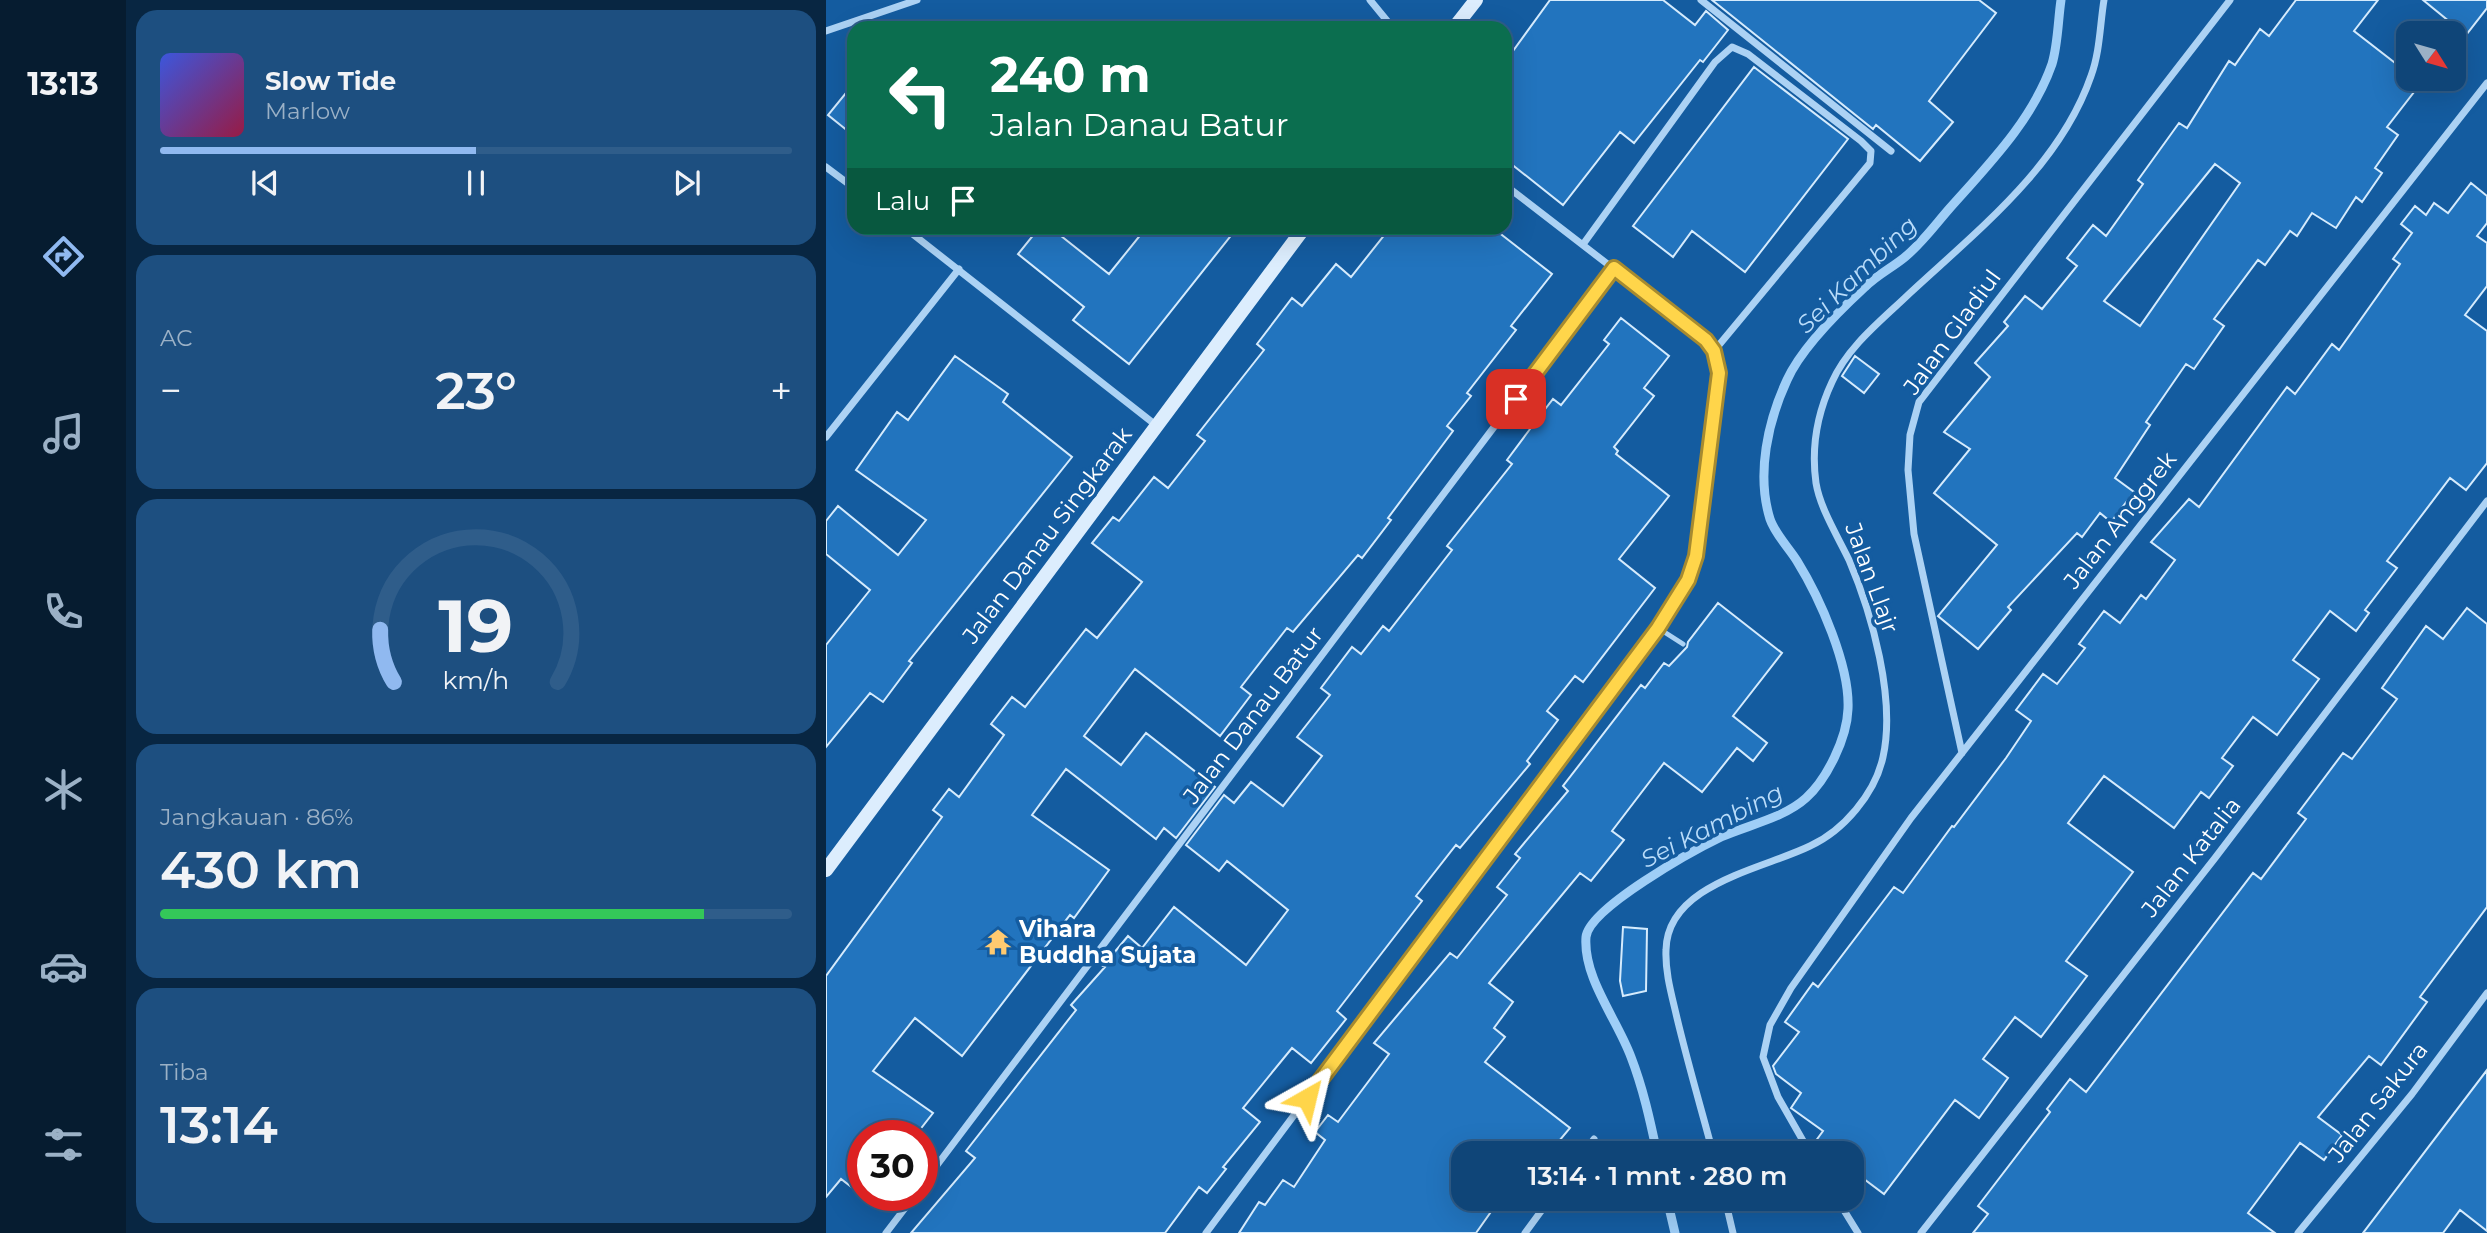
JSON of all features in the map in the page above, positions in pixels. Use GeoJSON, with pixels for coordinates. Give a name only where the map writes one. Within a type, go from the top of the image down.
{"type":"FeatureCollection","features":[{"type":"Feature","properties":{"kind":"street"},"geometry":{"type":"LineString","coordinates":[[855,21],[917,0]]}},
{"type":"Feature","properties":{"kind":"street"},"geometry":{"type":"LineString","coordinates":[[1370,0],[1387,21]]}},
{"type":"Feature","properties":{"kind":"street"},"geometry":{"type":"LineString","coordinates":[[1460,21],[1476,0]]}},
{"type":"Feature","properties":{"kind":"street"},"geometry":{"type":"LineString","coordinates":[[1701,0],[1891,151]]}},
{"type":"Feature","properties":{"kind":"street","name":"Jalan Llajr"},"geometry":{"type":"LineString","coordinates":[[1709,1141],[1694,1092],[1668,979],[1665,947],[1673,921],[1691,898],[1779,856],[1810,846],[1843,825],[1868,792],[1883,758],[1887,698],[1878,652],[1854,573],[1816,486],[1816,417],[1834,377],[1860,341],[1986,225],[2063,136],[2077,112],[2093,72],[2104,0]]}},
{"type":"Feature","properties":{"kind":"street","name":"Jalan Gladiul"},"geometry":{"type":"LineString","coordinates":[[1962,753],[1914,534],[1908,470],[1910,435],[1919,402],[2230,0]]}},
{"type":"Feature","properties":{"kind":"street"},"geometry":{"type":"LineString","coordinates":[[826,31],[847,24]]}},
{"type":"Feature","properties":{"kind":"street"},"geometry":{"type":"LineString","coordinates":[[1584,243],[1715,62],[1732,47],[1748,54],[1861,141],[1871,151],[1870,163],[1714,351]]}},
{"type":"Feature","properties":{"kind":"street","name":"Jalan Anggrek"},"geometry":{"type":"LineString","coordinates":[[1803,1141],[1778,1097],[1763,1056],[1770,1025],[1791,988],[1962,753],[2487,83]]}},
{"type":"Feature","properties":{"kind":"street"},"geometry":{"type":"LineString","coordinates":[[826,167],[847,183]]}},
{"type":"Feature","properties":{"kind":"street"},"geometry":{"type":"LineString","coordinates":[[1206,1233],[1658,628],[1688,580],[1696,556],[1719,373],[1714,351],[1706,340],[1584,243],[1512,190]]}},
{"type":"Feature","properties":{"kind":"street"},"geometry":{"type":"LineString","coordinates":[[914,235],[1157,426]]}},
{"type":"Feature","properties":{"kind":"street","name":"Jalan Danau Singkarak"},"geometry":{"type":"LineString","coordinates":[[826,870],[1299,235]]}},
{"type":"Feature","properties":{"kind":"street","name":"Jalan Danau Batur"},"geometry":{"type":"LineString","coordinates":[[938,1164],[1614,268]]}},
{"type":"Feature","properties":{"kind":"street"},"geometry":{"type":"LineString","coordinates":[[826,437],[959,269]]}},
{"type":"Feature","properties":{"kind":"street","name":"Jalan Katalia"},"geometry":{"type":"LineString","coordinates":[[1921,1233],[2215,858],[2487,501]]}},
{"type":"Feature","properties":{"kind":"street","name":"Jalan Sakura"},"geometry":{"type":"LineString","coordinates":[[2298,1233],[2412,1094],[2487,993]]}},
{"type":"Feature","properties":{"kind":"street"},"geometry":{"type":"LineString","coordinates":[[886,1233],[903,1211]]}},
{"type":"Feature","properties":{"kind":"street"},"geometry":{"type":"LineString","coordinates":[[1525,1233],[1541,1211]]}},
{"type":"Feature","properties":{"kind":"street"},"geometry":{"type":"LineString","coordinates":[[1728,1211],[1733,1233]]}},
{"type":"Feature","properties":{"kind":"street"},"geometry":{"type":"LineString","coordinates":[[1844,1211],[1858,1233]]}},
{"type":"Feature","properties":{"kind":"lane"},"geometry":{"type":"LineString","coordinates":[[1658,628],[1683,644]]}},
{"type":"Feature","properties":{"kind":"building"},"geometry":{"type":"Polygon","coordinates":[[[1550,0],[1663,0],[1695,25],[1706,11],[1728,30],[1703,62],[1700,60],[1634,143],[1620,132],[1563,205],[1512,165],[1512,52],[1550,0]]]}},
{"type":"Feature","properties":{"kind":"building"},"geometry":{"type":"Polygon","coordinates":[[[1712,0],[1979,0],[1996,13],[1929,101],[1953,122],[1920,161],[1876,125],[1873,129],[1712,0]]]}},
{"type":"Feature","properties":{"kind":"building"},"geometry":{"type":"Polygon","coordinates":[[[2296,0],[2378,0],[2354,31],[2396,64],[2396,91],[2415,91],[2387,127],[2398,135],[2375,168],[2382,173],[2362,202],[2356,197],[2336,228],[2312,213],[2297,236],[2290,231],[2265,265],[2258,260],[2214,319],[2224,326],[2194,369],[2186,364],[2146,422],[2150,425],[2115,478],[2134,492],[2111,522],[2100,513],[2082,537],[2077,533],[2008,607],[2011,610],[1978,649],[1938,616],[1997,545],[1934,493],[1970,449],[1944,432],[1990,377],[1975,363],[2008,326],[2004,322],[2025,296],[2042,309],[2077,266],[2067,258],[2093,225],[2106,236],[2143,184],[2138,180],[2179,123],[2187,128],[2229,61],[2235,65],[2260,29],[2269,36],[2296,0]],[[2215,164],[2104,301],[2140,326],[2240,183],[2215,164]]]}},
{"type":"Feature","properties":{"kind":"building"},"geometry":{"type":"Polygon","coordinates":[[[2423,0],[2487,0],[2487,8],[2466,35],[2466,21],[2449,21],[2423,0]]]}},
{"type":"Feature","properties":{"kind":"building"},"geometry":{"type":"Polygon","coordinates":[[[1754,67],[1848,139],[1745,272],[1692,231],[1673,257],[1633,226],[1754,67]]]}},
{"type":"Feature","properties":{"kind":"building"},"geometry":{"type":"Polygon","coordinates":[[[847,92],[847,130],[828,115],[847,92]]]}},
{"type":"Feature","properties":{"kind":"building"},"geometry":{"type":"Polygon","coordinates":[[[2471,183],[2487,196],[2487,223],[2477,236],[2487,243],[2487,286],[2465,315],[2487,331],[2487,463],[2466,490],[2450,478],[2387,561],[2397,568],[2365,610],[2369,613],[2356,631],[2330,611],[2293,660],[2319,679],[2277,735],[2253,717],[2222,758],[2233,766],[2209,798],[2201,792],[2174,828],[2104,776],[2068,823],[2133,872],[2066,961],[2087,976],[2041,1037],[2015,1017],[1983,1059],[2008,1078],[1979,1118],[1955,1100],[1884,1194],[1864,1179],[1864,1141],[1816,1141],[1823,1131],[1791,1108],[1801,1093],[1776,1074],[1773,1066],[1799,1032],[1785,1022],[1813,983],[1818,987],[1894,887],[1903,893],[2006,758],[2031,721],[2016,710],[2043,674],[2057,684],[2085,648],[2079,644],[2104,611],[2120,623],[2141,595],[2146,599],[2175,560],[2151,542],[2189,499],[2199,507],[2287,387],[2295,394],[2332,344],[2339,350],[2400,264],[2393,259],[2412,233],[2401,224],[2415,206],[2426,215],[2434,203],[2448,213],[2471,183]]]}},
{"type":"Feature","properties":{"kind":"building"},"geometry":{"type":"Polygon","coordinates":[[[1033,235],[1060,235],[1109,274],[1140,235],[1231,235],[1129,364],[1073,320],[1084,307],[1018,254],[1033,235]]]}},
{"type":"Feature","properties":{"kind":"building"},"geometry":{"type":"Polygon","coordinates":[[[1384,235],[1502,235],[1552,274],[1511,326],[1516,330],[1467,393],[1471,396],[1447,426],[1453,431],[1388,518],[1391,520],[1362,558],[1358,555],[1293,632],[1287,628],[1241,687],[1251,695],[1220,736],[1135,669],[1084,736],[1121,765],[1146,733],[1215,787],[1176,838],[1164,828],[1156,839],[1066,769],[1032,815],[1109,870],[1074,918],[1070,915],[962,1056],[915,1018],[873,1071],[933,1113],[928,1120],[847,1120],[847,1184],[841,1179],[826,1197],[826,976],[942,817],[933,810],[949,789],[959,797],[1004,735],[991,724],[1012,697],[1025,707],[1086,629],[1097,638],[1142,582],[1092,543],[1113,517],[1119,521],[1154,477],[1168,488],[1205,441],[1197,435],[1264,350],[1257,344],[1292,298],[1302,306],[1336,264],[1351,277],[1384,235]]]}},
{"type":"Feature","properties":{"kind":"building"},"geometry":{"type":"Polygon","coordinates":[[[1621,318],[1669,356],[1644,388],[1654,396],[1614,447],[1618,451],[1616,454],[1669,496],[1619,559],[1655,588],[1583,682],[1575,676],[1547,711],[1558,720],[1527,761],[1530,764],[1460,848],[1456,845],[1416,896],[1422,901],[1337,1011],[1346,1019],[1311,1063],[1292,1048],[1243,1108],[1260,1122],[1223,1167],[1226,1169],[1207,1193],[1199,1187],[1165,1233],[911,1233],[930,1211],[938,1211],[938,1201],[975,1158],[966,1151],[1076,1010],[1071,1005],[1128,936],[1142,948],[1174,907],[1246,965],[1288,910],[1227,861],[1219,871],[1186,845],[1224,795],[1234,803],[1251,782],[1283,806],[1322,756],[1297,737],[1330,695],[1321,688],[1352,647],[1361,654],[1383,626],[1389,631],[1452,550],[1447,546],[1512,464],[1507,460],[1553,399],[1561,405],[1609,344],[1604,340],[1621,318]]]}},
{"type":"Feature","properties":{"kind":"building"},"geometry":{"type":"Polygon","coordinates":[[[955,356],[1008,394],[1003,402],[1072,457],[909,661],[912,663],[883,702],[870,693],[826,747],[826,645],[870,590],[826,554],[826,521],[838,506],[898,555],[926,520],[856,470],[897,412],[908,420],[955,356]]]}},
{"type":"Feature","properties":{"kind":"building"},"geometry":{"type":"Polygon","coordinates":[[[1855,356],[1879,374],[1864,393],[1842,376],[1855,356]]]}},
{"type":"Feature","properties":{"kind":"building"},"geometry":{"type":"Polygon","coordinates":[[[1718,603],[1782,653],[1733,716],[1767,743],[1753,761],[1737,748],[1702,792],[1664,763],[1612,831],[1624,840],[1591,881],[1580,873],[1489,983],[1513,1002],[1494,1028],[1505,1037],[1485,1062],[1570,1128],[1559,1141],[1451,1141],[1451,1211],[1492,1211],[1476,1233],[1239,1233],[1259,1202],[1265,1205],[1283,1180],[1294,1187],[1325,1140],[1315,1132],[1328,1115],[1338,1122],[1389,1054],[1374,1043],[1450,953],[1457,958],[1507,895],[1497,887],[1520,858],[1515,854],[1568,791],[1563,786],[1641,685],[1645,688],[1664,663],[1669,666],[1687,647],[1718,603]]]}},
{"type":"Feature","properties":{"kind":"building"},"geometry":{"type":"Polygon","coordinates":[[[2467,608],[2487,624],[2487,907],[2420,997],[2427,1002],[2381,1065],[2369,1056],[2318,1117],[2342,1135],[2324,1160],[2300,1143],[2248,1213],[2275,1233],[1973,1233],[1988,1214],[1978,1206],[2050,1112],[2047,1109],[2070,1079],[2086,1092],[2253,873],[2261,879],[2306,819],[2298,813],[2343,753],[2352,759],[2397,699],[2382,688],[2426,626],[2443,639],[2467,608]]]}},
{"type":"Feature","properties":{"kind":"building"},"geometry":{"type":"Polygon","coordinates":[[[1623,927],[1647,929],[1646,991],[1623,996],[1620,981],[1623,927]]]}},
{"type":"Feature","properties":{"kind":"building"},"geometry":{"type":"Polygon","coordinates":[[[2487,1070],[2487,1231],[2460,1210],[2443,1233],[2363,1233],[2487,1070]]]}},
{"type":"Feature","properties":{"kind":"waterway","name":"Sei Kambing"},"geometry":{"type":"LineString","coordinates":[[1654,1141],[1635,1069],[1595,983],[1586,952],[1586,937],[1592,925],[1605,911],[1644,881],[1721,837],[1777,816],[1797,805],[1814,790],[1828,769],[1840,745],[1847,720],[1847,692],[1839,653],[1815,594],[1770,519],[1764,466],[1774,413],[1793,368],[1822,330],[1870,283],[1917,246],[2021,123],[2033,105],[2052,64],[2061,0]]}},
{"type":"Feature","properties":{"kind":"waterway","name":"Sei Kambing"},"geometry":{"type":"LineString","coordinates":[[1670,1211],[1675,1233]]}},
{"type":"Feature","properties":{"kind":"place","name":"Vihara Buddha Sujata"},"geometry":{"type":"Point","coordinates":[998,942]}},
{"type":"Feature","properties":{"kind":"route"},"geometry":{"type":"LineString","coordinates":[[1307,1098],[1658,628],[1688,580],[1696,556],[1719,373],[1714,351],[1706,340],[1614,268],[1516,399]]}}]}
